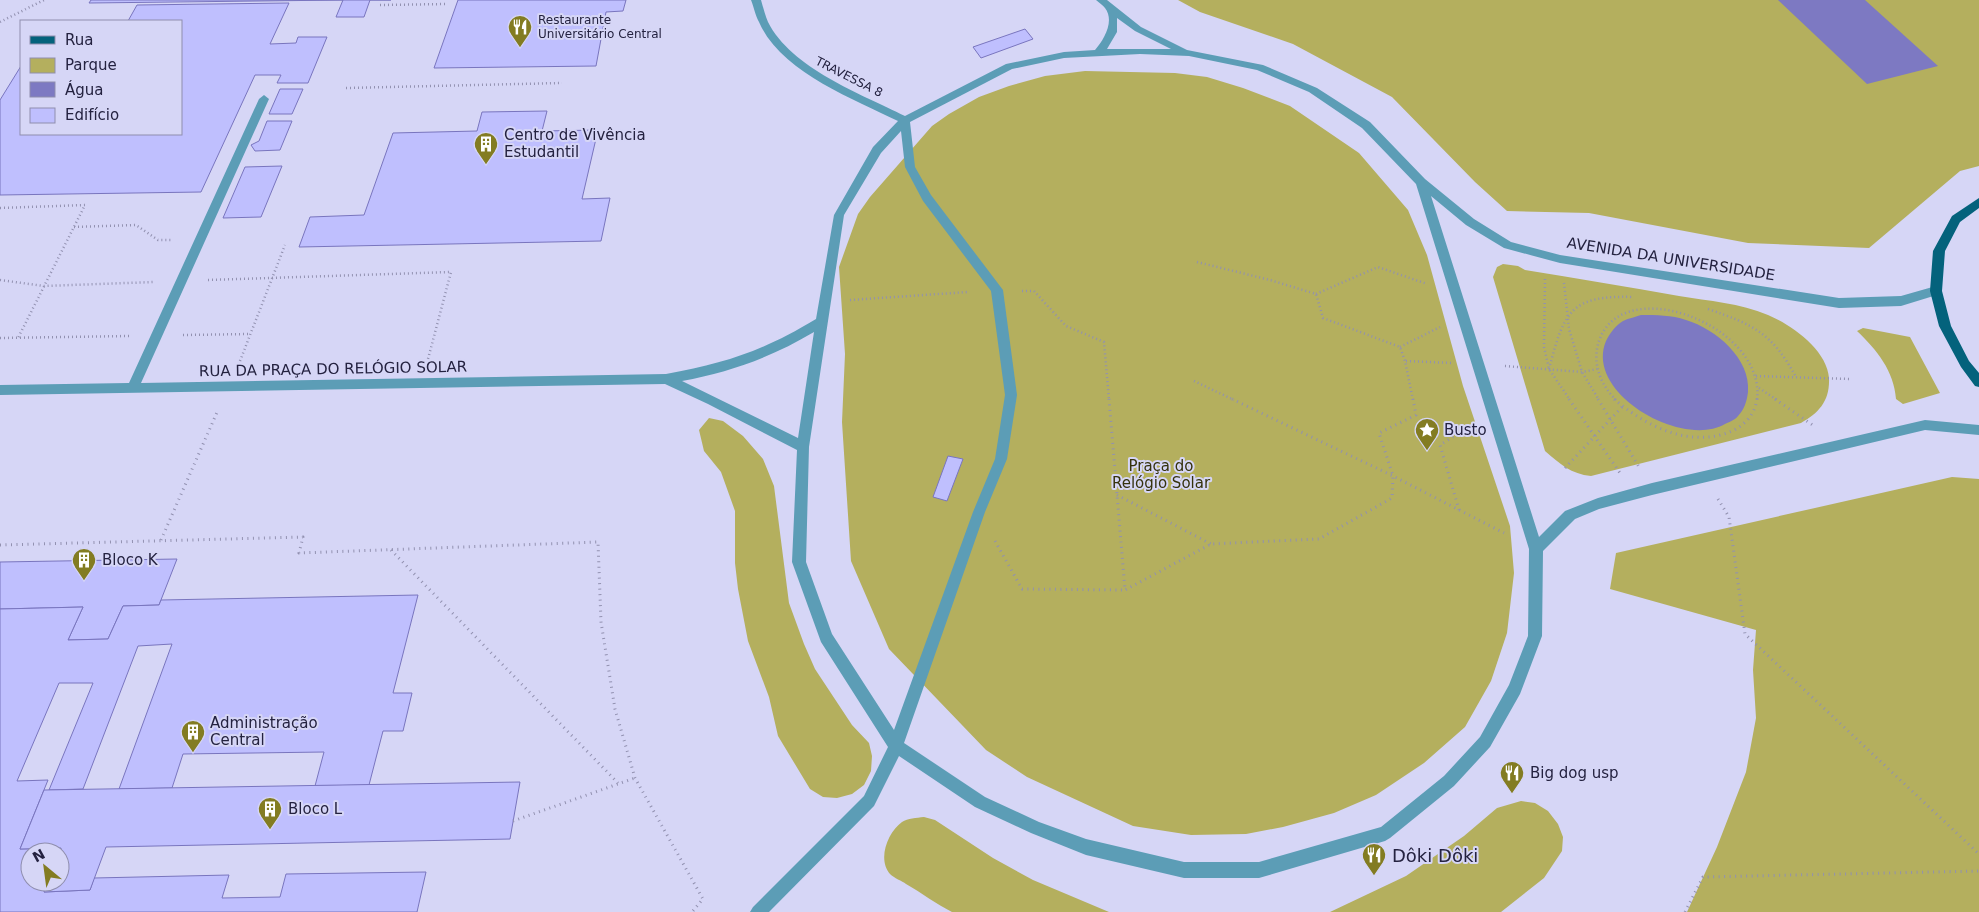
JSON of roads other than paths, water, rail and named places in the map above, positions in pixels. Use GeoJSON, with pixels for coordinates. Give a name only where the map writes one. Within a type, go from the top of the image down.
{"type":"FeatureCollection","features":[{"type":"Feature","properties":{"kind":"main road"},"geometry":{"type":"LineString","coordinates":[[1979,202],[1956,219],[1939,252],[1936,291],[1945,326],[1965,364],[1979,382]]}},
{"type":"Feature","properties":{"kind":"street","name":"TRAVESSA 8"},"geometry":{"type":"LineString","coordinates":[[756,0],[759,15],[779,46],[807,70],[905,120]]}},
{"type":"Feature","properties":{"kind":"street"},"geometry":{"type":"LineString","coordinates":[[1101,0],[1146,33],[1189,53]]}},
{"type":"Feature","properties":{"kind":"street"},"geometry":{"type":"LineString","coordinates":[[1099,52],[1107,44],[1113,30],[1111,9]]}},
{"type":"Feature","properties":{"kind":"street"},"geometry":{"type":"LineString","coordinates":[[1099,52],[1189,53],[1259,68],[1314,90],[1366,125],[1421,182],[1536,549],[1535,636],[1515,689],[1485,742],[1449,781],[1385,833],[1259,870],[1184,870],[1086,847],[1036,828],[980,802],[896,746],[826,637],[799,562],[803,447],[839,215],[878,150],[905,120],[1009,66],[1064,55],[1099,52]]}},
{"type":"Feature","properties":{"kind":"street"},"geometry":{"type":"LineString","coordinates":[[133,388],[264,99]]}},
{"type":"Feature","properties":{"kind":"street"},"geometry":{"type":"LineString","coordinates":[[758,912],[869,801],[896,746],[979,512],[1001,459],[1011,395],[997,290],[927,198],[910,167],[905,120]]}},
{"type":"Feature","properties":{"kind":"street","name":"AVENIDA DA UNIVERSIDADE"},"geometry":{"type":"LineString","coordinates":[[1421,182],[1470,222],[1508,245],[1560,259],[1839,303],[1902,301],[1936,291]]}},
{"type":"Feature","properties":{"kind":"street","name":"RUA DA PRAÇA DO RELÓGIO SOLAR"},"geometry":{"type":"LineString","coordinates":[[0,390],[666,379],[708,372],[749,359],[787,342],[821,322]]}},
{"type":"Feature","properties":{"kind":"street","name":"RUA DA PRAÇA DO RELÓGIO SOLAR"},"geometry":{"type":"LineString","coordinates":[[666,379],[712,400],[803,447]]}},
{"type":"Feature","properties":{"kind":"street"},"geometry":{"type":"LineString","coordinates":[[1536,549],[1570,515],[1598,504],[1652,488],[1925,425],[1979,430]]}},
{"type":"Feature","properties":{"kind":"water"},"geometry":{"type":"Polygon","coordinates":[[[1778,0],[1865,0],[1938,66],[1867,84],[1778,0]]]}},
{"type":"Feature","properties":{"kind":"water"},"geometry":{"type":"Polygon","coordinates":[[[1641,315],[1669,316],[1697,324],[1709,330],[1729,347],[1738,357],[1744,368],[1747,380],[1748,392],[1746,402],[1737,417],[1732,421],[1707,430],[1685,429],[1663,422],[1641,411],[1623,397],[1609,379],[1603,361],[1606,341],[1620,323],[1641,315]]]}},
{"type":"Feature","properties":{"kind":"place","name":"Restaurante Universitário Central"},"geometry":{"type":"Point","coordinates":[520,48]}},
{"type":"Feature","properties":{"kind":"place","name":"Centro de Vivência Estudantil"},"geometry":{"type":"Point","coordinates":[486,165]}},
{"type":"Feature","properties":{"kind":"place","name":"Busto"},"geometry":{"type":"Point","coordinates":[1427,451]}},
{"type":"Feature","properties":{"kind":"place","name":"Bloco K"},"geometry":{"type":"Point","coordinates":[84,581]}},
{"type":"Feature","properties":{"kind":"place","name":"Administração Central"},"geometry":{"type":"Point","coordinates":[193,753]}},
{"type":"Feature","properties":{"kind":"place","name":"Big dog usp"},"geometry":{"type":"Point","coordinates":[1512,794]}},
{"type":"Feature","properties":{"kind":"place","name":"Bloco L"},"geometry":{"type":"Point","coordinates":[270,830]}},
{"type":"Feature","properties":{"kind":"place","name":"Dôki Dôki"},"geometry":{"type":"Point","coordinates":[1374,876]}},
{"type":"Feature","properties":{"kind":"park label","name":"Praça do Relógio Solar"},"geometry":{"type":"Point","coordinates":[1161,474]}}]}
